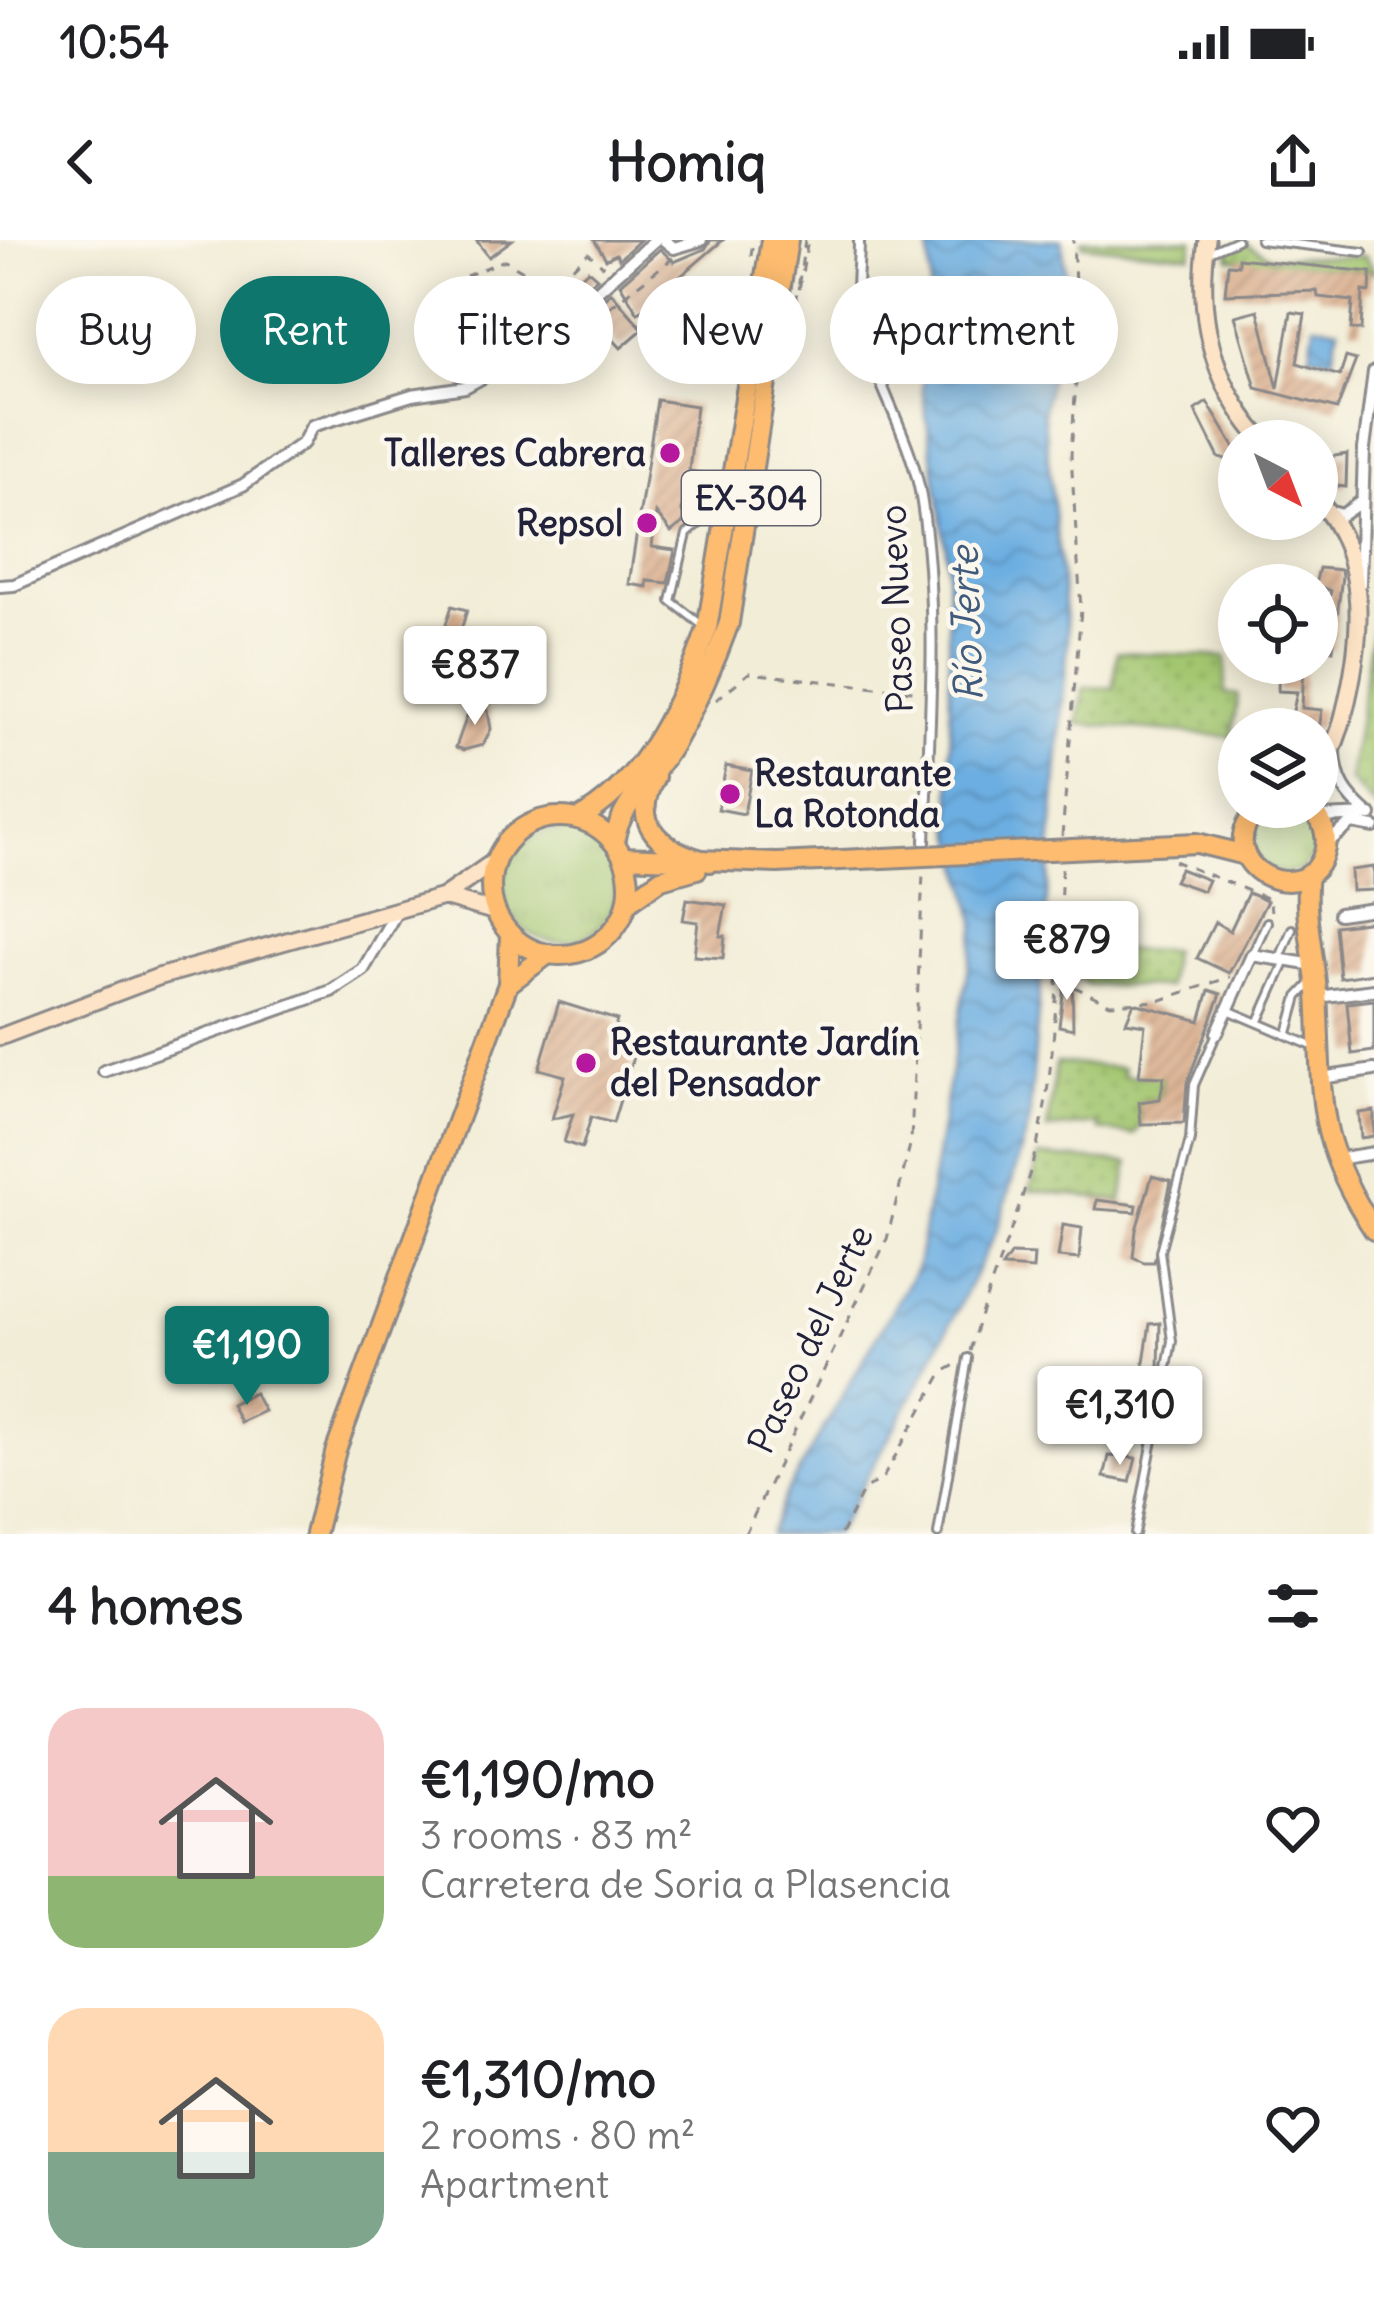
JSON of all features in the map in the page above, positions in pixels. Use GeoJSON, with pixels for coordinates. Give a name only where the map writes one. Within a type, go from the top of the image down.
{"type":"FeatureCollection","features":[{"type":"Feature","properties":{"kind":"main road","name":"EX-304"},"geometry":{"type":"LineString","coordinates":[[495,861],[522,828],[549,817],[578,819],[613,796],[656,740],[691,675],[707,629],[738,462],[768,240]]}},
{"type":"Feature","properties":{"kind":"main road","name":"EX-304"},"geometry":{"type":"LineString","coordinates":[[618,849],[622,812],[670,750],[709,677],[729,622],[788,240]]}},
{"type":"Feature","properties":{"kind":"main road"},"geometry":{"type":"LineString","coordinates":[[1205,248],[1204,327],[1230,396],[1248,420]]}},
{"type":"Feature","properties":{"kind":"main road"},"geometry":{"type":"LineString","coordinates":[[1338,525],[1346,536],[1360,599],[1338,736]]}},
{"type":"Feature","properties":{"kind":"main road"},"geometry":{"type":"LineString","coordinates":[[670,750],[649,788],[645,817],[663,847],[710,862]]}},
{"type":"Feature","properties":{"kind":"main road"},"geometry":{"type":"LineString","coordinates":[[578,819],[618,849],[710,862],[1199,843],[1246,855]]}},
{"type":"Feature","properties":{"kind":"main road"},"geometry":{"type":"LineString","coordinates":[[1199,843],[1240,828]]}},
{"type":"Feature","properties":{"kind":"main road"},"geometry":{"type":"LineString","coordinates":[[1246,828],[1246,855],[1260,874],[1284,882],[1305,909]]}},
{"type":"Feature","properties":{"kind":"main road"},"geometry":{"type":"LineString","coordinates":[[1321,828],[1326,844],[1308,874],[1305,909],[1316,980],[1318,1078],[1333,1159],[1374,1230]]}},
{"type":"Feature","properties":{"kind":"main road"},"geometry":{"type":"LineString","coordinates":[[618,849],[627,903]]}},
{"type":"Feature","properties":{"kind":"main road"},"geometry":{"type":"LineString","coordinates":[[0,1037],[158,977],[443,897],[495,861]]}},
{"type":"Feature","properties":{"kind":"main road"},"geometry":{"type":"LineString","coordinates":[[495,861],[490,882],[496,912],[510,934],[548,954]]}},
{"type":"Feature","properties":{"kind":"main road"},"geometry":{"type":"LineString","coordinates":[[508,984],[548,954],[588,949],[619,922],[627,903],[644,889],[685,870],[742,863]]}},
{"type":"Feature","properties":{"kind":"main road"},"geometry":{"type":"LineString","coordinates":[[1284,882],[1308,874]]}},
{"type":"Feature","properties":{"kind":"main road"},"geometry":{"type":"LineString","coordinates":[[443,897],[496,912]]}},
{"type":"Feature","properties":{"kind":"main road"},"geometry":{"type":"LineString","coordinates":[[315,1534],[336,1450],[508,984],[510,934]]}},
{"type":"Feature","properties":{"kind":"main road"},"geometry":{"type":"LineString","coordinates":[[1354,1200],[1374,1216]]}},
{"type":"Feature","properties":{"kind":"street"},"geometry":{"type":"LineString","coordinates":[[615,275],[660,240],[681,247],[701,240]]}},
{"type":"Feature","properties":{"kind":"street","name":"Paseo Nuevo"},"geometry":{"type":"LineString","coordinates":[[859,240],[860,320],[876,371],[903,428],[922,500],[929,693],[925,842]]}},
{"type":"Feature","properties":{"kind":"street"},"geometry":{"type":"LineString","coordinates":[[1360,599],[1374,372]]}},
{"type":"Feature","properties":{"kind":"street"},"geometry":{"type":"LineString","coordinates":[[0,586],[14,585],[243,485],[303,443],[312,426],[412,395],[470,384]]}},
{"type":"Feature","properties":{"kind":"street"},"geometry":{"type":"LineString","coordinates":[[1338,509],[1350,512],[1363,501]]}},
{"type":"Feature","properties":{"kind":"street"},"geometry":{"type":"LineString","coordinates":[[1338,778],[1347,796],[1371,815]]}},
{"type":"Feature","properties":{"kind":"street"},"geometry":{"type":"LineString","coordinates":[[1338,811],[1371,815]]}},
{"type":"Feature","properties":{"kind":"street"},"geometry":{"type":"LineString","coordinates":[[1326,844],[1352,823],[1374,827]]}},
{"type":"Feature","properties":{"kind":"street"},"geometry":{"type":"LineString","coordinates":[[104,1071],[332,991],[363,970],[398,909]]}},
{"type":"Feature","properties":{"kind":"street"},"geometry":{"type":"LineString","coordinates":[[1339,914],[1374,909]]}},
{"type":"Feature","properties":{"kind":"street"},"geometry":{"type":"LineString","coordinates":[[1217,1033],[1252,955],[1282,962],[1316,980],[1374,990]]}},
{"type":"Feature","properties":{"kind":"street"},"geometry":{"type":"LineString","coordinates":[[1318,1078],[1374,1070]]}},
{"type":"Feature","properties":{"kind":"street"},"geometry":{"type":"LineString","coordinates":[[1333,1159],[1374,1153]]}},
{"type":"Feature","properties":{"kind":"lane"},"geometry":{"type":"LineString","coordinates":[[1205,248],[1237,240]]}},
{"type":"Feature","properties":{"kind":"lane"},"geometry":{"type":"LineString","coordinates":[[1260,241],[1363,252]]}},
{"type":"Feature","properties":{"kind":"lane"},"geometry":{"type":"LineString","coordinates":[[707,629],[671,602],[687,534],[721,506],[738,462]]}},
{"type":"Feature","properties":{"kind":"lane"},"geometry":{"type":"LineString","coordinates":[[1252,955],[1267,922]]}},
{"type":"Feature","properties":{"kind":"lane"},"geometry":{"type":"LineString","coordinates":[[1259,1021],[1292,928]]}},
{"type":"Feature","properties":{"kind":"lane"},"geometry":{"type":"LineString","coordinates":[[1288,1034],[1298,997],[1316,980]]}},
{"type":"Feature","properties":{"kind":"lane"},"geometry":{"type":"LineString","coordinates":[[1228,1010],[1317,1048]]}},
{"type":"Feature","properties":{"kind":"lane"},"geometry":{"type":"LineString","coordinates":[[1135,1534],[1172,1341],[1160,1251],[1190,1140],[1194,1085],[1217,1033]]}},
{"type":"Feature","properties":{"kind":"lane"},"geometry":{"type":"LineString","coordinates":[[938,1534],[968,1358]]}},
{"type":"Feature","properties":{"kind":"path"},"geometry":{"type":"LineString","coordinates":[[807,240],[794,318],[807,240]]}},
{"type":"Feature","properties":{"kind":"path"},"geometry":{"type":"LineString","coordinates":[[841,1534],[863,1491],[884,1476],[944,1372],[968,1358],[989,1282],[1007,1253],[1042,1124],[1082,609],[1071,455],[1078,352],[1073,240]]}},
{"type":"Feature","properties":{"kind":"path"},"geometry":{"type":"LineString","coordinates":[[613,304],[681,247]]}},
{"type":"Feature","properties":{"kind":"path"},"geometry":{"type":"LineString","coordinates":[[564,276],[588,253],[615,275]]}},
{"type":"Feature","properties":{"kind":"path"},"geometry":{"type":"LineString","coordinates":[[466,276],[505,260],[531,276]]}},
{"type":"Feature","properties":{"kind":"path"},"geometry":{"type":"LineString","coordinates":[[715,700],[748,673],[929,693]]}},
{"type":"Feature","properties":{"kind":"path"},"geometry":{"type":"LineString","coordinates":[[1170,858],[1269,899],[1273,906],[1267,922]]}},
{"type":"Feature","properties":{"kind":"path","name":"Paseo del Jerte"},"geometry":{"type":"LineString","coordinates":[[745,1534],[887,1239],[910,1141],[923,873]]}},
{"type":"Feature","properties":{"kind":"path"},"geometry":{"type":"LineString","coordinates":[[1056,978],[1110,1004],[1193,993],[1246,970]]}},
{"type":"Feature","properties":{"kind":"green space"},"geometry":{"type":"Polygon","coordinates":[[[1082,240],[1193,240],[1191,255],[1083,245],[1082,240]]]}},
{"type":"Feature","properties":{"kind":"green space"},"geometry":{"type":"Polygon","coordinates":[[[1246,244],[1270,257],[1365,257],[1374,272],[1230,259],[1229,249],[1246,244]]]}},
{"type":"Feature","properties":{"kind":"green space"},"geometry":{"type":"Polygon","coordinates":[[[1374,622],[1374,807],[1349,780],[1374,622]]]}},
{"type":"Feature","properties":{"kind":"green space"},"geometry":{"type":"Polygon","coordinates":[[[1117,652],[1218,657],[1218,684],[1225,684],[1225,693],[1238,695],[1236,708],[1218,708],[1218,736],[1078,724],[1084,687],[1114,688],[1117,652]]]}},
{"type":"Feature","properties":{"kind":"green space"},"geometry":{"type":"Polygon","coordinates":[[[1254,828],[1316,828],[1316,853],[1298,871],[1272,871],[1254,853],[1254,828]]]}},
{"type":"Feature","properties":{"kind":"green space"},"geometry":{"type":"Polygon","coordinates":[[[560,830],[582,834],[600,846],[612,864],[616,886],[612,908],[600,926],[582,938],[560,942],[538,938],[520,926],[508,908],[504,886],[508,864],[520,846],[538,834],[560,830]]]}},
{"type":"Feature","properties":{"kind":"green space"},"geometry":{"type":"Polygon","coordinates":[[[1066,948],[1172,951],[1167,987],[1088,985],[1065,967],[1066,948]]]}},
{"type":"Feature","properties":{"kind":"green space"},"geometry":{"type":"Polygon","coordinates":[[[1056,1063],[1123,1068],[1124,1076],[1149,1076],[1165,1069],[1160,1099],[1139,1102],[1141,1124],[1134,1135],[1098,1130],[1098,1124],[1047,1129],[1056,1063]]]}},
{"type":"Feature","properties":{"kind":"green space"},"geometry":{"type":"Polygon","coordinates":[[[1039,1156],[1129,1163],[1122,1201],[1030,1190],[1039,1156]]]}},
{"type":"Feature","properties":{"kind":"water"},"geometry":{"type":"Polygon","coordinates":[[[928,240],[1062,240],[1066,276],[931,276],[928,240]]]}},
{"type":"Feature","properties":{"kind":"water"},"geometry":{"type":"Polygon","coordinates":[[[1314,324],[1338,328],[1333,358],[1310,354],[1314,324]]]}},
{"type":"Feature","properties":{"kind":"water","name":"Río Jerte"},"geometry":{"type":"Polygon","coordinates":[[[922,384],[1049,384],[1043,411],[1068,639],[1029,1124],[998,1228],[928,1368],[835,1534],[769,1534],[785,1495],[917,1267],[976,924],[952,823],[947,556],[922,384]]]}},
{"type":"Feature","properties":{"kind":"building"},"geometry":{"type":"Polygon","coordinates":[[[476,240],[512,240],[489,257],[476,240]]]}},
{"type":"Feature","properties":{"kind":"building"},"geometry":{"type":"Polygon","coordinates":[[[594,240],[640,240],[619,259],[616,254],[606,259],[594,240]]]}},
{"type":"Feature","properties":{"kind":"building"},"geometry":{"type":"Polygon","coordinates":[[[711,240],[723,240],[681,276],[637,276],[637,311],[620,284],[660,249],[674,262],[705,249],[711,240]]]}},
{"type":"Feature","properties":{"kind":"building"},"geometry":{"type":"Polygon","coordinates":[[[1238,258],[1371,272],[1370,292],[1363,291],[1361,330],[1351,329],[1353,301],[1318,297],[1317,291],[1225,294],[1228,264],[1238,265],[1238,258]]]}},
{"type":"Feature","properties":{"kind":"building"},"geometry":{"type":"Polygon","coordinates":[[[613,294],[637,322],[637,334],[621,348],[613,339],[613,294]]]}},
{"type":"Feature","properties":{"kind":"building"},"geometry":{"type":"Polygon","coordinates":[[[1258,310],[1278,389],[1291,312],[1305,314],[1297,363],[1340,376],[1346,357],[1356,360],[1337,409],[1256,388],[1235,316],[1258,310]]]}},
{"type":"Feature","properties":{"kind":"building"},"geometry":{"type":"Polygon","coordinates":[[[657,400],[696,406],[689,471],[706,474],[702,500],[684,497],[682,512],[688,519],[671,532],[656,513],[652,547],[675,550],[668,583],[647,581],[647,587],[629,584],[657,400]]]}},
{"type":"Feature","properties":{"kind":"building"},"geometry":{"type":"Polygon","coordinates":[[[1207,402],[1218,420],[1218,456],[1195,410],[1207,402]]]}},
{"type":"Feature","properties":{"kind":"building"},"geometry":{"type":"Polygon","coordinates":[[[1347,454],[1346,487],[1338,486],[1338,455],[1347,454]]]}},
{"type":"Feature","properties":{"kind":"building"},"geometry":{"type":"Polygon","coordinates":[[[452,606],[467,610],[455,650],[439,645],[452,606]]]}},
{"type":"Feature","properties":{"kind":"building"},"geometry":{"type":"Polygon","coordinates":[[[1278,684],[1303,684],[1302,708],[1294,708],[1297,692],[1278,691],[1278,684]]]}},
{"type":"Feature","properties":{"kind":"building"},"geometry":{"type":"Polygon","coordinates":[[[473,699],[488,711],[491,729],[483,745],[464,750],[456,747],[473,699]]]}},
{"type":"Feature","properties":{"kind":"building"},"geometry":{"type":"Polygon","coordinates":[[[726,766],[752,771],[744,814],[718,809],[726,766]]]}},
{"type":"Feature","properties":{"kind":"building"},"geometry":{"type":"Polygon","coordinates":[[[1374,867],[1374,890],[1352,891],[1351,870],[1374,867]]]}},
{"type":"Feature","properties":{"kind":"building"},"geometry":{"type":"Polygon","coordinates":[[[1180,869],[1208,880],[1203,891],[1174,881],[1180,869]]]}},
{"type":"Feature","properties":{"kind":"building"},"geometry":{"type":"Polygon","coordinates":[[[1248,893],[1267,901],[1229,973],[1197,958],[1215,922],[1230,931],[1248,893]]]}},
{"type":"Feature","properties":{"kind":"building"},"geometry":{"type":"Polygon","coordinates":[[[687,899],[726,905],[720,936],[725,936],[723,958],[694,956],[698,922],[683,920],[687,899]]]}},
{"type":"Feature","properties":{"kind":"building"},"geometry":{"type":"Polygon","coordinates":[[[1374,921],[1374,973],[1340,978],[1335,926],[1374,921]]]}},
{"type":"Feature","properties":{"kind":"building"},"geometry":{"type":"Polygon","coordinates":[[[1066,971],[1072,971],[1073,1029],[1059,1026],[1066,971]]]}},
{"type":"Feature","properties":{"kind":"building"},"geometry":{"type":"Polygon","coordinates":[[[1209,990],[1221,994],[1187,1083],[1184,1123],[1141,1124],[1139,1102],[1160,1099],[1164,1077],[1139,1076],[1145,1025],[1126,1022],[1134,1003],[1200,1021],[1209,990]]]}},
{"type":"Feature","properties":{"kind":"building"},"geometry":{"type":"Polygon","coordinates":[[[1374,1000],[1374,1051],[1352,1054],[1347,1003],[1374,1000]]]}},
{"type":"Feature","properties":{"kind":"building","name":"Restaurante Jardín del Pensador"},"geometry":{"type":"Polygon","coordinates":[[[559,1002],[617,1020],[609,1049],[633,1057],[613,1123],[591,1117],[582,1148],[564,1142],[573,1114],[552,1119],[565,1076],[539,1069],[559,1002]]]}},
{"type":"Feature","properties":{"kind":"building"},"geometry":{"type":"Polygon","coordinates":[[[1374,1111],[1374,1136],[1361,1138],[1359,1113],[1374,1111]]]}},
{"type":"Feature","properties":{"kind":"building"},"geometry":{"type":"Polygon","coordinates":[[[1152,1176],[1171,1181],[1154,1262],[1144,1262],[1133,1257],[1152,1176]]]}},
{"type":"Feature","properties":{"kind":"building"},"geometry":{"type":"Polygon","coordinates":[[[1097,1200],[1137,1205],[1136,1212],[1095,1209],[1097,1200]]]}},
{"type":"Feature","properties":{"kind":"building"},"geometry":{"type":"Polygon","coordinates":[[[1063,1225],[1082,1228],[1079,1259],[1058,1257],[1063,1225]]]}},
{"type":"Feature","properties":{"kind":"building"},"geometry":{"type":"Polygon","coordinates":[[[1011,1254],[1034,1255],[1033,1269],[1002,1267],[1011,1254]]]}},
{"type":"Feature","properties":{"kind":"building"},"geometry":{"type":"Polygon","coordinates":[[[1160,1323],[1159,1368],[1143,1368],[1150,1324],[1160,1323]]]}},
{"type":"Feature","properties":{"kind":"building"},"geometry":{"type":"Polygon","coordinates":[[[1137,1382],[1155,1386],[1150,1407],[1144,1406],[1142,1431],[1129,1430],[1137,1382]]]}},
{"type":"Feature","properties":{"kind":"building"},"geometry":{"type":"Polygon","coordinates":[[[254,1393],[264,1411],[240,1422],[231,1404],[254,1393]]]}},
{"type":"Feature","properties":{"kind":"building"},"geometry":{"type":"Polygon","coordinates":[[[1109,1456],[1136,1458],[1130,1482],[1104,1477],[1109,1456]]]}},
{"type":"Feature","properties":{"kind":"place","name":"Talleres Cabrera"},"geometry":{"type":"Point","coordinates":[670,453]}},
{"type":"Feature","properties":{"kind":"place","name":"Repsol"},"geometry":{"type":"Point","coordinates":[647,523]}},
{"type":"Feature","properties":{"kind":"place","name":"Restaurante La Rotonda"},"geometry":{"type":"Point","coordinates":[730,794]}},
{"type":"Feature","properties":{"kind":"place","name":"Restaurante Jardín del Pensador"},"geometry":{"type":"Point","coordinates":[586,1063]}}]}
